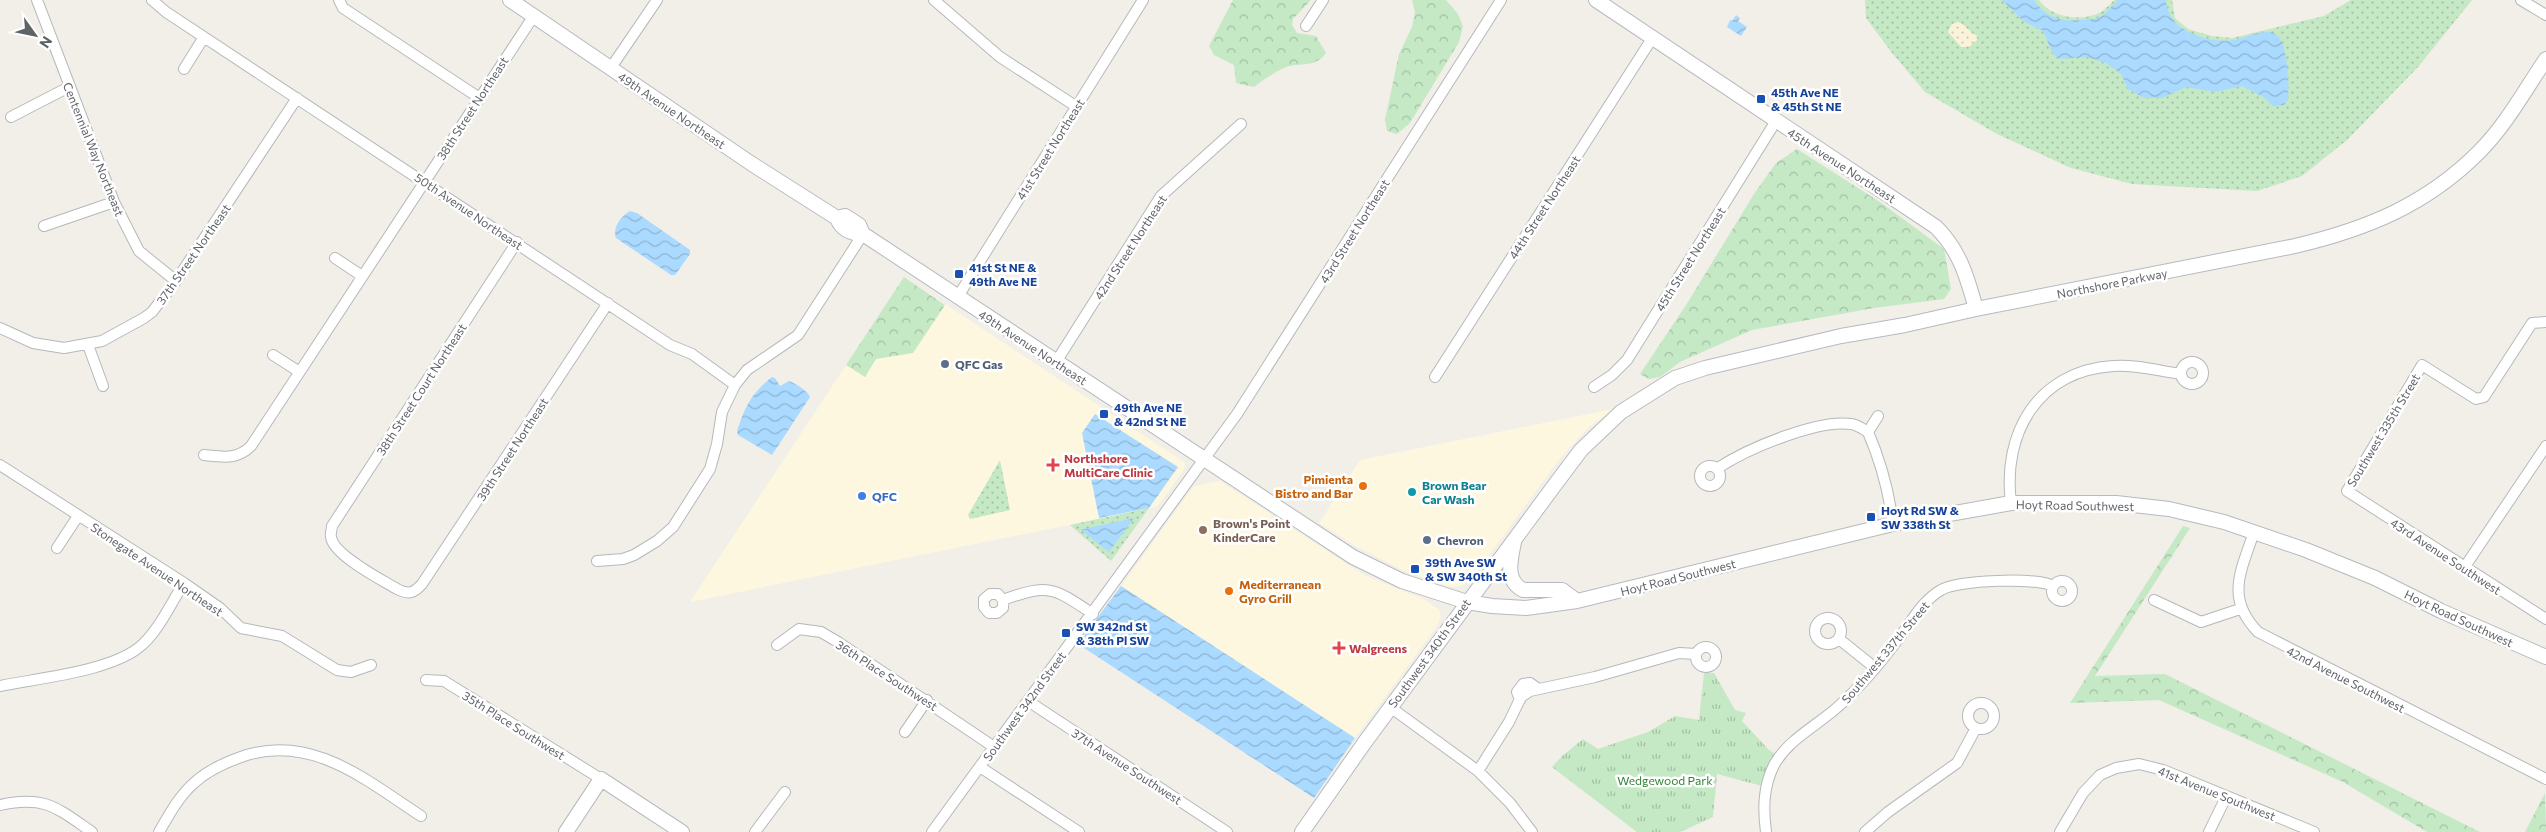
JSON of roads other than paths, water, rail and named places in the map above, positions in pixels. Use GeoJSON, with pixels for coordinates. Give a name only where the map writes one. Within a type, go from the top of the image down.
{"type":"FeatureCollection","features":[{"type":"Feature","properties":{"kind":"main road","name":"49th Avenue Northeast"},"geometry":{"type":"LineString","coordinates":[[510,0],[837,218],[840,225],[854,234],[863,234],[957,298],[1359,560],[1412,585],[1466,602]]}},
{"type":"Feature","properties":{"kind":"main road","name":"45th Avenue Northeast"},"geometry":{"type":"LineString","coordinates":[[1596,0],[1936,227],[1960,258],[1966,272],[1976,309]]}},
{"type":"Feature","properties":{"kind":"main road","name":"Northshore Parkway"},"geometry":{"type":"LineString","coordinates":[[1621,412],[1676,378],[1705,368],[1841,336],[1905,325],[1976,309],[2295,246],[2340,236],[2380,221],[2419,200],[2479,151],[2503,121],[2546,59]]}},
{"type":"Feature","properties":{"kind":"main road","name":"Southwest 340th Street"},"geometry":{"type":"LineString","coordinates":[[1302,832],[1466,602],[1581,450],[1621,412]]}},
{"type":"Feature","properties":{"kind":"main road","name":"Hoyt Road Southwest"},"geometry":{"type":"LineString","coordinates":[[1466,602],[1526,608],[1576,601],[1893,524],[2011,503],[2116,503],[2169,509],[2224,522],[2306,550],[2375,578],[2441,611],[2546,658]]}},
{"type":"Feature","properties":{"kind":"main road"},"geometry":{"type":"LineString","coordinates":[[1515,537],[1509,570],[1517,587],[1523,590],[1562,590],[1576,601]]}},
{"type":"Feature","properties":{"kind":"main road"},"geometry":{"type":"LineString","coordinates":[[566,832],[601,779],[682,832]]}},
{"type":"Feature","properties":{"kind":"street","name":"Centennial Way Northeast"},"geometry":{"type":"LineString","coordinates":[[36,0],[114,202],[139,251],[176,281]]}},
{"type":"Feature","properties":{"kind":"street","name":"50th Avenue Northeast"},"geometry":{"type":"LineString","coordinates":[[152,0],[670,345],[692,354],[735,384]]}},
{"type":"Feature","properties":{"kind":"street"},"geometry":{"type":"LineString","coordinates":[[339,0],[343,8],[478,97]]}},
{"type":"Feature","properties":{"kind":"street"},"geometry":{"type":"LineString","coordinates":[[610,68],[657,0]]}},
{"type":"Feature","properties":{"kind":"street"},"geometry":{"type":"LineString","coordinates":[[934,0],[1000,57],[1076,107]]}},
{"type":"Feature","properties":{"kind":"street","name":"41st Street Northeast"},"geometry":{"type":"LineString","coordinates":[[957,298],[1143,0]]}},
{"type":"Feature","properties":{"kind":"street"},"geometry":{"type":"LineString","coordinates":[[1306,26],[1323,0]]}},
{"type":"Feature","properties":{"kind":"street","name":"43rd Street Northeast"},"geometry":{"type":"LineString","coordinates":[[1204,459],[1237,414],[1500,0]]}},
{"type":"Feature","properties":{"kind":"street"},"geometry":{"type":"LineString","coordinates":[[2520,0],[2546,15]]}},
{"type":"Feature","properties":{"kind":"street","name":"38th Street Northeast"},"geometry":{"type":"LineString","coordinates":[[204,455],[233,457],[243,454],[251,446],[298,371],[533,16]]}},
{"type":"Feature","properties":{"kind":"street"},"geometry":{"type":"LineString","coordinates":[[184,70],[204,36]]}},
{"type":"Feature","properties":{"kind":"street","name":"44th Street Northeast"},"geometry":{"type":"LineString","coordinates":[[1435,377],[1653,37]]}},
{"type":"Feature","properties":{"kind":"street"},"geometry":{"type":"LineString","coordinates":[[11,117],[68,87]]}},
{"type":"Feature","properties":{"kind":"street","name":"37th Street Northeast"},"geometry":{"type":"LineString","coordinates":[[0,328],[18,337],[53,347],[88,345],[102,341],[152,312],[176,281],[297,98]]}},
{"type":"Feature","properties":{"kind":"street","name":"45th Street Northeast"},"geometry":{"type":"LineString","coordinates":[[1594,387],[1612,375],[1627,360],[1776,121]]}},
{"type":"Feature","properties":{"kind":"street","name":"42nd Street Northeast"},"geometry":{"type":"LineString","coordinates":[[1056,362],[1161,196],[1241,124]]}},
{"type":"Feature","properties":{"kind":"street"},"geometry":{"type":"LineString","coordinates":[[44,226],[114,202]]}},
{"type":"Feature","properties":{"kind":"street"},"geometry":{"type":"LineString","coordinates":[[597,561],[623,559],[634,555],[657,541],[673,527],[710,469],[717,444],[722,412],[735,384],[747,370],[798,335],[863,234]]}},
{"type":"Feature","properties":{"kind":"street","name":"38th Street Court Northeast"},"geometry":{"type":"LineString","coordinates":[[414,592],[405,593],[397,589],[346,556],[334,546],[331,537],[332,526],[517,242]]}},
{"type":"Feature","properties":{"kind":"street"},"geometry":{"type":"LineString","coordinates":[[336,258],[362,276]]}},
{"type":"Feature","properties":{"kind":"street","name":"39th Street Northeast"},"geometry":{"type":"LineString","coordinates":[[414,592],[422,584],[608,304]]}},
{"type":"Feature","properties":{"kind":"street","name":"Southwest 335th Street"},"geometry":{"type":"LineString","coordinates":[[2347,491],[2422,365],[2476,399],[2484,397],[2532,322],[2546,322]]}},
{"type":"Feature","properties":{"kind":"street"},"geometry":{"type":"LineString","coordinates":[[88,345],[103,386]]}},
{"type":"Feature","properties":{"kind":"street"},"geometry":{"type":"LineString","coordinates":[[273,355],[298,371]]}},
{"type":"Feature","properties":{"kind":"street"},"geometry":{"type":"LineString","coordinates":[[2011,503],[2008,481],[2012,446],[2027,413],[2045,392],[2070,377],[2092,369],[2114,366],[2181,374]]}},
{"type":"Feature","properties":{"kind":"street"},"geometry":{"type":"LineString","coordinates":[[1868,432],[1878,416]]}},
{"type":"Feature","properties":{"kind":"street"},"geometry":{"type":"LineString","coordinates":[[1718,468],[1746,452],[1821,426],[1852,424],[1868,432],[1890,495],[1893,524]]}},
{"type":"Feature","properties":{"kind":"street"},"geometry":{"type":"LineString","coordinates":[[2464,568],[2546,446]]}},
{"type":"Feature","properties":{"kind":"street","name":"Southwest 342nd Street"},"geometry":{"type":"LineString","coordinates":[[932,832],[1204,459]]}},
{"type":"Feature","properties":{"kind":"street","name":"Stonegate Avenue Northeast"},"geometry":{"type":"LineString","coordinates":[[0,465],[184,583],[220,608],[241,628],[282,636],[338,670],[351,672],[371,665]]}},
{"type":"Feature","properties":{"kind":"street","name":"43rd Avenue Southwest"},"geometry":{"type":"LineString","coordinates":[[2347,491],[2546,619]]}},
{"type":"Feature","properties":{"kind":"street","name":"Stonegate Avenue Northeast"},"geometry":{"type":"LineString","coordinates":[[57,548],[78,516]]}},
{"type":"Feature","properties":{"kind":"street"},"geometry":{"type":"LineString","coordinates":[[2154,600],[2194,620],[2202,622],[2240,608],[2238,599],[2239,578],[2254,532]]}},
{"type":"Feature","properties":{"kind":"street","name":"Southwest 337th Street"},"geometry":{"type":"LineString","coordinates":[[1766,832],[1765,792],[1771,772],[1779,756],[1796,738],[1842,704],[1926,601],[1943,588],[1975,583],[2013,580],[2039,581],[2053,586]]}},
{"type":"Feature","properties":{"kind":"street"},"geometry":{"type":"LineString","coordinates":[[0,686],[95,667],[128,656],[147,640],[184,583]]}},
{"type":"Feature","properties":{"kind":"street"},"geometry":{"type":"LineString","coordinates":[[1003,600],[1030,591],[1058,591],[1092,614]]}},
{"type":"Feature","properties":{"kind":"street","name":"42nd Avenue Southwest"},"geometry":{"type":"LineString","coordinates":[[2240,608],[2245,619],[2264,637],[2546,779]]}},
{"type":"Feature","properties":{"kind":"street","name":"36th Place Southwest"},"geometry":{"type":"LineString","coordinates":[[777,645],[799,629],[821,632],[927,700],[994,747]]}},
{"type":"Feature","properties":{"kind":"street"},"geometry":{"type":"LineString","coordinates":[[1839,639],[1874,667]]}},
{"type":"Feature","properties":{"kind":"street"},"geometry":{"type":"LineString","coordinates":[[1478,771],[1521,697],[1537,688],[1595,677],[1682,653],[1696,654]]}},
{"type":"Feature","properties":{"kind":"street","name":"35th Place Southwest"},"geometry":{"type":"LineString","coordinates":[[426,680],[444,681],[601,779]]}},
{"type":"Feature","properties":{"kind":"street"},"geometry":{"type":"LineString","coordinates":[[905,732],[927,700]]}},
{"type":"Feature","properties":{"kind":"street","name":"37th Avenue Southwest"},"geometry":{"type":"LineString","coordinates":[[1028,701],[1227,832]]}},
{"type":"Feature","properties":{"kind":"street"},"geometry":{"type":"LineString","coordinates":[[1390,707],[1478,771],[1510,803],[1532,832]]}},
{"type":"Feature","properties":{"kind":"street"},"geometry":{"type":"LineString","coordinates":[[1864,832],[1888,812],[1957,763],[1976,728]]}},
{"type":"Feature","properties":{"kind":"street"},"geometry":{"type":"LineString","coordinates":[[158,832],[182,795],[207,773],[223,763],[254,752],[273,750],[306,751],[328,759],[372,784],[421,816]]}},
{"type":"Feature","properties":{"kind":"street","name":"41st Avenue Southwest"},"geometry":{"type":"LineString","coordinates":[[2060,832],[2092,782],[2100,775],[2116,768],[2139,764],[2163,770],[2314,832]]}},
{"type":"Feature","properties":{"kind":"street"},"geometry":{"type":"LineString","coordinates":[[980,767],[1079,832]]}},
{"type":"Feature","properties":{"kind":"street"},"geometry":{"type":"LineString","coordinates":[[755,832],[785,792]]}},
{"type":"Feature","properties":{"kind":"street"},"geometry":{"type":"LineString","coordinates":[[2209,832],[2226,797]]}},
{"type":"Feature","properties":{"kind":"street"},"geometry":{"type":"LineString","coordinates":[[0,805],[23,800],[36,801],[52,806],[92,832]]}},
{"type":"Feature","properties":{"kind":"water"},"geometry":{"type":"Polygon","coordinates":[[[2002,0],[2034,0],[2043,11],[2054,17],[2074,20],[2100,17],[2117,0],[2166,0],[2168,11],[2174,20],[2181,27],[2202,37],[2224,41],[2271,32],[2280,39],[2286,55],[2288,100],[2284,105],[2273,106],[2262,96],[2242,86],[2215,92],[2186,87],[2162,98],[2144,98],[2128,89],[2121,74],[2106,63],[2087,57],[2061,59],[2053,54],[2043,31],[2023,21],[2002,0]]]}},
{"type":"Feature","properties":{"kind":"water"},"geometry":{"type":"Polygon","coordinates":[[[1736,15],[1740,18],[1738,21],[1747,27],[1741,36],[1727,27],[1730,20],[1732,21],[1736,15]]]}},
{"type":"Feature","properties":{"kind":"water"},"geometry":{"type":"Polygon","coordinates":[[[630,211],[637,213],[690,250],[690,254],[675,275],[671,275],[616,238],[616,226],[623,216],[630,211]]]}},
{"type":"Feature","properties":{"kind":"water"},"geometry":{"type":"Polygon","coordinates":[[[772,377],[775,378],[780,386],[789,381],[795,384],[809,394],[810,397],[772,455],[738,435],[737,431],[750,401],[772,377]]]}},
{"type":"Feature","properties":{"kind":"water"},"geometry":{"type":"Polygon","coordinates":[[[1095,414],[1178,467],[1149,508],[1099,518],[1082,433],[1095,414]]]}},
{"type":"Feature","properties":{"kind":"water"},"geometry":{"type":"Polygon","coordinates":[[[1134,518],[1109,552],[1081,530],[1084,529],[1134,518]]]}},
{"type":"Feature","properties":{"kind":"water"},"geometry":{"type":"Polygon","coordinates":[[[1121,586],[1355,738],[1314,798],[1078,644],[1121,586]]]}},
{"type":"Feature","properties":{"kind":"place","name":"45th Ave NE & 45th St NE"},"geometry":{"type":"Point","coordinates":[1761,99]}},
{"type":"Feature","properties":{"kind":"place","name":"41st St NE & 49th Ave NE"},"geometry":{"type":"Point","coordinates":[959,274]}},
{"type":"Feature","properties":{"kind":"place","name":"QFC Gas"},"geometry":{"type":"Point","coordinates":[945,364]}},
{"type":"Feature","properties":{"kind":"place","name":"49th Ave NE & 42nd St NE"},"geometry":{"type":"Point","coordinates":[1104,414]}},
{"type":"Feature","properties":{"kind":"place","name":"Northshore MultiCare Clinic"},"geometry":{"type":"Point","coordinates":[1053,465]}},
{"type":"Feature","properties":{"kind":"place","name":"Pimienta Bistro and Bar"},"geometry":{"type":"Point","coordinates":[1363,486]}},
{"type":"Feature","properties":{"kind":"place","name":"Brown Bear Car Wash"},"geometry":{"type":"Point","coordinates":[1412,492]}},
{"type":"Feature","properties":{"kind":"place","name":"QFC"},"geometry":{"type":"Point","coordinates":[862,496]}},
{"type":"Feature","properties":{"kind":"place","name":"Hoyt Rd SW & SW 338th St"},"geometry":{"type":"Point","coordinates":[1871,517]}},
{"type":"Feature","properties":{"kind":"place","name":"Brown's Point KinderCare"},"geometry":{"type":"Point","coordinates":[1203,530]}},
{"type":"Feature","properties":{"kind":"place","name":"Chevron"},"geometry":{"type":"Point","coordinates":[1427,540]}},
{"type":"Feature","properties":{"kind":"place","name":"39th Ave SW & SW 340th St"},"geometry":{"type":"Point","coordinates":[1415,569]}},
{"type":"Feature","properties":{"kind":"place","name":"Mediterranean Gyro Grill"},"geometry":{"type":"Point","coordinates":[1229,591]}},
{"type":"Feature","properties":{"kind":"place","name":"SW 342nd St & 38th Pl SW"},"geometry":{"type":"Point","coordinates":[1066,633]}},
{"type":"Feature","properties":{"kind":"place","name":"Walgreens"},"geometry":{"type":"Point","coordinates":[1339,648]}},
{"type":"Feature","properties":{"kind":"park label","name":"Wedgewood Park"},"geometry":{"type":"Point","coordinates":[1665,780]}}]}
